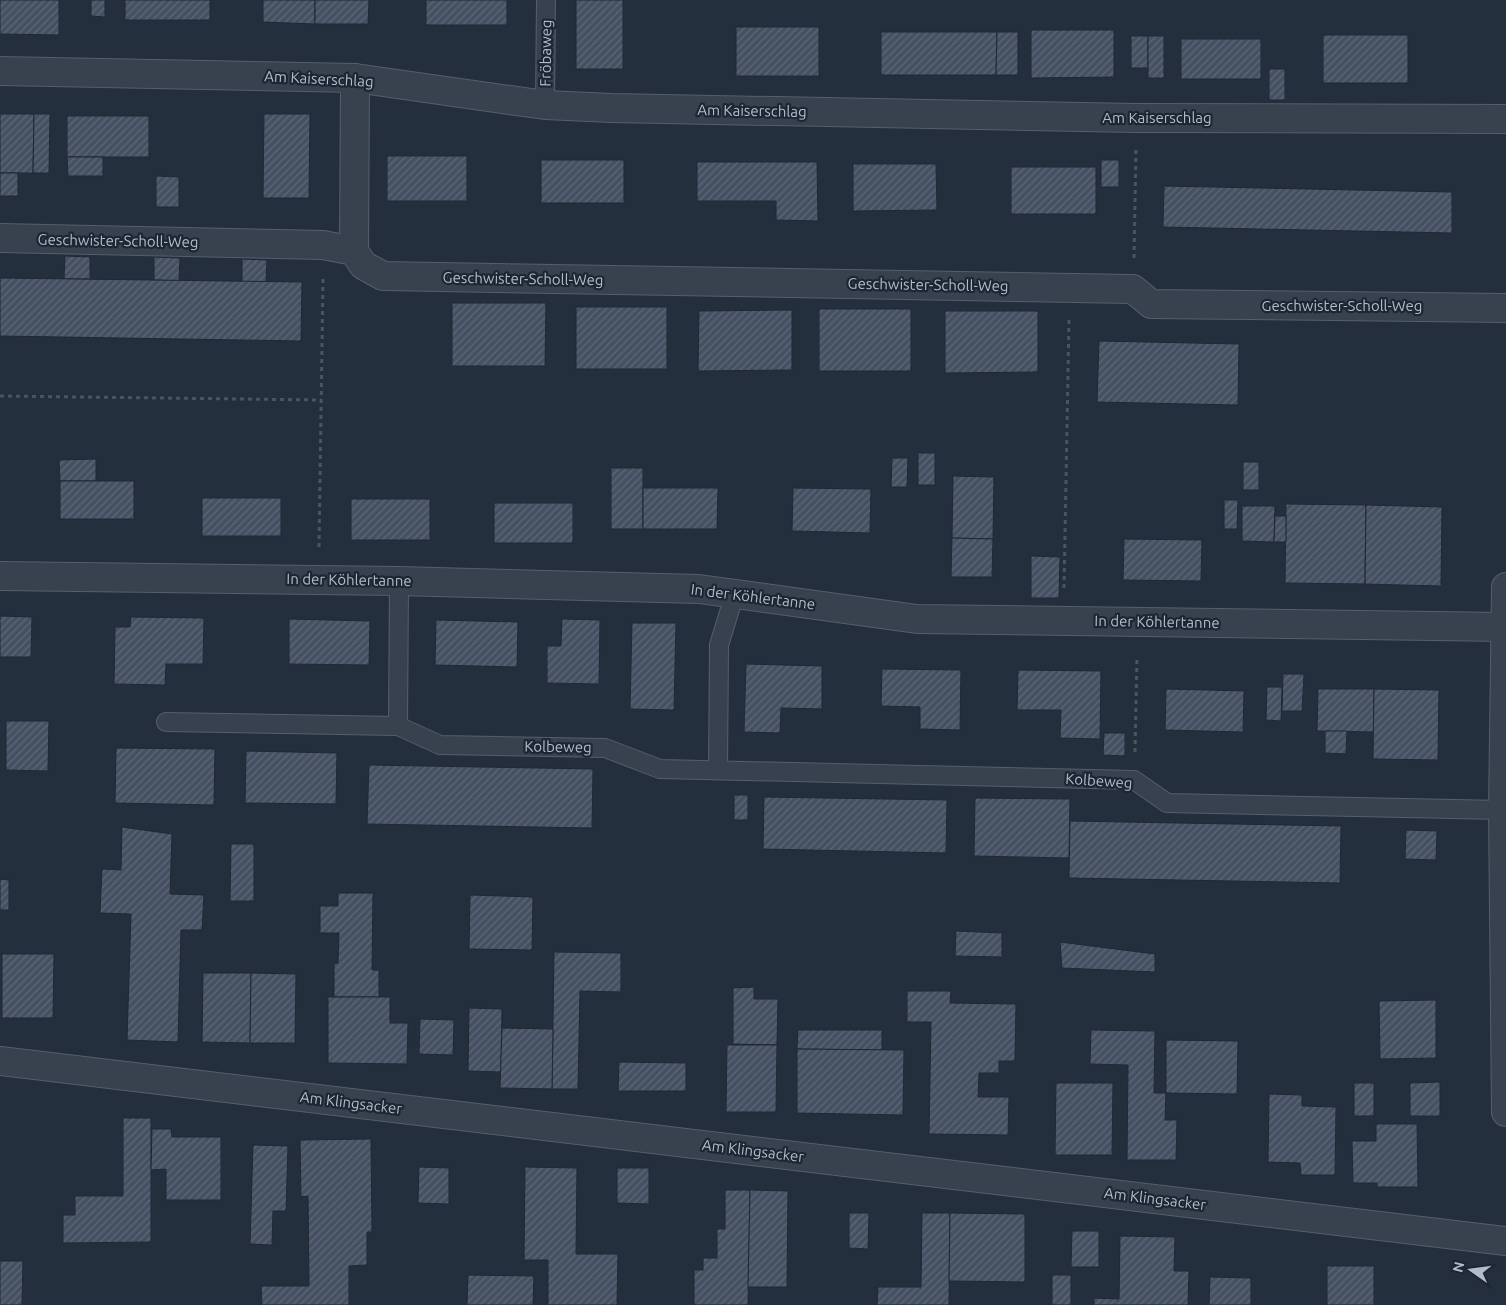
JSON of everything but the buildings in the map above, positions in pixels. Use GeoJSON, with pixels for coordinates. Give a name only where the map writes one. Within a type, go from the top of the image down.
{"type":"FeatureCollection","features":[{"type":"Feature","properties":{"kind":"street","name":"Am Kaiserschlag"},"geometry":{"type":"LineString","coordinates":[[0,71],[355,78],[545,106],[1136,118],[1506,119]]}},
{"type":"Feature","properties":{"kind":"street"},"geometry":{"type":"LineString","coordinates":[[354,251],[355,78]]}},
{"type":"Feature","properties":{"kind":"street","name":"Geschwister-Scholl-Weg"},"geometry":{"type":"LineString","coordinates":[[0,238],[323,245],[354,251],[363,265],[383,276],[1133,289],[1151,304],[1506,308]]}},
{"type":"Feature","properties":{"kind":"street","name":"In der Köhlertanne"},"geometry":{"type":"LineString","coordinates":[[0,576],[399,581],[699,588],[917,619],[1506,627]]}},
{"type":"Feature","properties":{"kind":"street"},"geometry":{"type":"LineString","coordinates":[[1506,587],[1503,810],[1506,1112]]}},
{"type":"Feature","properties":{"kind":"street","name":"Am Klingsacker"},"geometry":{"type":"LineString","coordinates":[[0,1061],[1506,1241]]}},
{"type":"Feature","properties":{"kind":"lane","name":"Fröbaweg"},"geometry":{"type":"LineString","coordinates":[[545,106],[546,0]]}},
{"type":"Feature","properties":{"kind":"lane"},"geometry":{"type":"LineString","coordinates":[[398,726],[399,581]]}},
{"type":"Feature","properties":{"kind":"lane"},"geometry":{"type":"LineString","coordinates":[[718,770],[719,645],[735,593]]}},
{"type":"Feature","properties":{"kind":"lane","name":"Kolbeweg"},"geometry":{"type":"LineString","coordinates":[[166,722],[398,726],[440,745],[605,748],[660,769],[1134,780],[1167,803],[1503,810]]}},
{"type":"Feature","properties":{"kind":"path"},"geometry":{"type":"LineString","coordinates":[[1133,289],[1136,118]]}},
{"type":"Feature","properties":{"kind":"path"},"geometry":{"type":"LineString","coordinates":[[319,580],[323,245]]}},
{"type":"Feature","properties":{"kind":"path"},"geometry":{"type":"LineString","coordinates":[[1063,621],[1070,288]]}},
{"type":"Feature","properties":{"kind":"path"},"geometry":{"type":"LineString","coordinates":[[0,396],[321,400]]}},
{"type":"Feature","properties":{"kind":"path"},"geometry":{"type":"LineString","coordinates":[[1134,780],[1138,622]]}}]}
